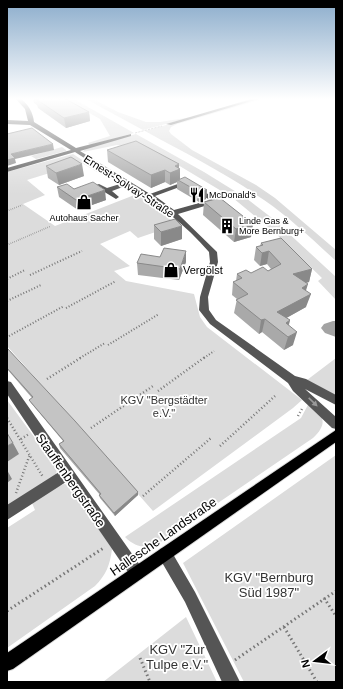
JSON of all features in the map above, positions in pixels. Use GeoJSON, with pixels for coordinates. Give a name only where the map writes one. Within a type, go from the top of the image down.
{"type":"FeatureCollection","features":[{"type":"Feature","properties":{"kind":"main road","name":"Hallesche Landstraße"},"geometry":{"type":"LineString","coordinates":[[7,663],[336,434]]}},
{"type":"Feature","properties":{"kind":"street","name":"Ernest-Solvay-Straße"},"geometry":{"type":"LineString","coordinates":[[42,130],[150,196],[173,213],[206,244],[213,252],[214,262],[203,304],[207,316],[221,329],[292,380],[297,388],[336,424]]}},
{"type":"Feature","properties":{"kind":"street"},"geometry":{"type":"LineString","coordinates":[[7,170],[129,135]]}},
{"type":"Feature","properties":{"kind":"street"},"geometry":{"type":"LineString","coordinates":[[106,191],[128,183]]}},
{"type":"Feature","properties":{"kind":"street"},"geometry":{"type":"LineString","coordinates":[[150,196],[186,183],[216,201],[173,213]]}},
{"type":"Feature","properties":{"kind":"street"},"geometry":{"type":"LineString","coordinates":[[82,192],[99,186],[116,197]]}},
{"type":"Feature","properties":{"kind":"street","name":"Ernest-Solvay-Straße"},"geometry":{"type":"LineString","coordinates":[[292,380],[302,382],[336,400]]}},
{"type":"Feature","properties":{"kind":"street","name":"Stauffenbergstraße"},"geometry":{"type":"LineString","coordinates":[[7,385],[67,474],[137,573]]}},
{"type":"Feature","properties":{"kind":"street"},"geometry":{"type":"LineString","coordinates":[[7,513],[67,474]]}},
{"type":"Feature","properties":{"kind":"street"},"geometry":{"type":"LineString","coordinates":[[165,554],[190,598],[231,682]]}},
{"type":"Feature","properties":{"kind":"path"},"geometry":{"type":"LineString","coordinates":[[129,135],[146,130]]}},
{"type":"Feature","properties":{"kind":"path"},"geometry":{"type":"LineString","coordinates":[[7,211],[22,205]]}},
{"type":"Feature","properties":{"kind":"path"},"geometry":{"type":"LineString","coordinates":[[7,245],[51,226]]}},
{"type":"Feature","properties":{"kind":"path"},"geometry":{"type":"LineString","coordinates":[[30,276],[82,250]]}},
{"type":"Feature","properties":{"kind":"path"},"geometry":{"type":"LineString","coordinates":[[7,278],[25,270]]}},
{"type":"Feature","properties":{"kind":"path"},"geometry":{"type":"LineString","coordinates":[[9,336],[116,281]]}},
{"type":"Feature","properties":{"kind":"path"},"geometry":{"type":"LineString","coordinates":[[7,301],[40,285]]}},
{"type":"Feature","properties":{"kind":"path"},"geometry":{"type":"LineString","coordinates":[[108,345],[159,314]]}},
{"type":"Feature","properties":{"kind":"path"},"geometry":{"type":"LineString","coordinates":[[47,379],[105,343]]}},
{"type":"Feature","properties":{"kind":"path"},"geometry":{"type":"LineString","coordinates":[[158,391],[214,351]]}},
{"type":"Feature","properties":{"kind":"path"},"geometry":{"type":"LineString","coordinates":[[91,428],[153,386]]}},
{"type":"Feature","properties":{"kind":"path"},"geometry":{"type":"LineString","coordinates":[[220,446],[275,396]]}},
{"type":"Feature","properties":{"kind":"path"},"geometry":{"type":"LineString","coordinates":[[7,418],[49,486]]}},
{"type":"Feature","properties":{"kind":"path"},"geometry":{"type":"LineString","coordinates":[[143,496],[211,438]]}},
{"type":"Feature","properties":{"kind":"path"},"geometry":{"type":"LineString","coordinates":[[16,494],[30,454]]}},
{"type":"Feature","properties":{"kind":"path"},"geometry":{"type":"LineString","coordinates":[[7,611],[114,541]]}},
{"type":"Feature","properties":{"kind":"path"},"geometry":{"type":"LineString","coordinates":[[224,667],[336,591]]}},
{"type":"Feature","properties":{"kind":"path"},"geometry":{"type":"LineString","coordinates":[[324,598],[336,616]]}},
{"type":"Feature","properties":{"kind":"path"},"geometry":{"type":"LineString","coordinates":[[284,626],[317,682]]}},
{"type":"Feature","properties":{"kind":"path"},"geometry":{"type":"LineString","coordinates":[[140,658],[150,682]]}},
{"type":"Feature","properties":{"kind":"green space"},"geometry":{"type":"Polygon","coordinates":[[[107,130],[129,130],[134,133],[90,145],[88,143],[110,136],[107,130]]]}},
{"type":"Feature","properties":{"kind":"green space"},"geometry":{"type":"Polygon","coordinates":[[[169,130],[171,134],[192,150],[256,185],[275,198],[336,250],[336,261],[274,207],[250,190],[145,131],[169,130]]]}},
{"type":"Feature","properties":{"kind":"green space"},"geometry":{"type":"Polygon","coordinates":[[[136,134],[204,172],[246,198],[272,218],[336,277],[336,300],[318,281],[322,278],[274,232],[233,198],[158,153],[117,145],[83,152],[89,147],[136,134]]]}},
{"type":"Feature","properties":{"kind":"green space"},"geometry":{"type":"Polygon","coordinates":[[[62,147],[66,151],[36,159],[31,156],[62,147]]]}},
{"type":"Feature","properties":{"kind":"green space","name":"KGV \"Bergstädter e.V.\""},"geometry":{"type":"Polygon","coordinates":[[[73,154],[99,171],[97,172],[82,163],[27,180],[45,195],[23,204],[55,226],[137,194],[163,212],[176,225],[138,238],[130,231],[100,244],[130,266],[114,271],[126,281],[194,294],[200,317],[207,327],[302,400],[153,511],[7,346],[7,172],[73,154]]]}},
{"type":"Feature","properties":{"kind":"green space"},"geometry":{"type":"Polygon","coordinates":[[[336,358],[336,396],[307,380],[336,358]]]}},
{"type":"Feature","properties":{"kind":"green space"},"geometry":{"type":"Polygon","coordinates":[[[7,400],[57,468],[56,475],[7,508],[7,400]]]}},
{"type":"Feature","properties":{"kind":"green space"},"geometry":{"type":"Polygon","coordinates":[[[310,401],[321,415],[323,423],[318,433],[313,438],[155,546],[138,546],[125,537],[301,418],[310,401]]]}},
{"type":"Feature","properties":{"kind":"green space","name":"KGV \"Bernburg Süd 1987\""},"geometry":{"type":"Polygon","coordinates":[[[336,455],[336,682],[244,682],[183,563],[336,455]]]}},
{"type":"Feature","properties":{"kind":"green space"},"geometry":{"type":"Polygon","coordinates":[[[64,484],[69,485],[112,549],[109,565],[105,574],[95,586],[7,648],[7,528],[35,510],[32,503],[64,484]]]}},
{"type":"Feature","properties":{"kind":"green space","name":"KGV \"Zur Tulpe e.V.\""},"geometry":{"type":"Polygon","coordinates":[[[186,617],[217,682],[103,682],[186,617]]]}},
{"type":"Feature","properties":{"kind":"shaded area"},"geometry":{"type":"Polygon","coordinates":[[[336,321],[336,337],[325,333],[321,328],[324,324],[336,321]]]}},
{"type":"Feature","properties":{"kind":"building"},"geometry":{"type":"Polygon","coordinates":[[[23,130],[35,130],[53,144],[11,154],[15,158],[7,160],[7,134],[23,130]]]}},
{"type":"Feature","properties":{"kind":"building"},"geometry":{"type":"Polygon","coordinates":[[[136,141],[179,164],[175,166],[180,169],[170,173],[165,170],[151,175],[107,150],[136,141]]]}},
{"type":"Feature","properties":{"kind":"building"},"geometry":{"type":"Polygon","coordinates":[[[71,157],[82,164],[56,173],[46,166],[71,157]]]}},
{"type":"Feature","properties":{"kind":"building"},"geometry":{"type":"Polygon","coordinates":[[[185,177],[207,190],[199,192],[178,180],[185,177]]]}},
{"type":"Feature","properties":{"kind":"building"},"geometry":{"type":"Polygon","coordinates":[[[93,182],[105,190],[76,200],[57,187],[67,184],[74,189],[93,182]]]}},
{"type":"Feature","properties":{"kind":"building"},"geometry":{"type":"Polygon","coordinates":[[[220,198],[253,224],[236,229],[204,202],[220,198]]]}},
{"type":"Feature","properties":{"kind":"building"},"geometry":{"type":"Polygon","coordinates":[[[175,219],[182,226],[161,232],[154,225],[175,219]]]}},
{"type":"Feature","properties":{"kind":"building"},"geometry":{"type":"Polygon","coordinates":[[[281,238],[312,269],[293,274],[308,284],[302,288],[311,294],[277,312],[290,320],[286,323],[297,332],[288,337],[265,319],[261,320],[236,300],[248,294],[233,282],[242,278],[237,274],[246,270],[251,273],[263,267],[268,271],[281,264],[269,251],[262,253],[256,247],[263,245],[261,243],[281,238]]]}},
{"type":"Feature","properties":{"kind":"building"},"geometry":{"type":"Polygon","coordinates":[[[164,248],[186,251],[180,269],[137,263],[141,254],[160,257],[164,248]]]}},
{"type":"Feature","properties":{"kind":"building"},"geometry":{"type":"Polygon","coordinates":[[[7,348],[138,492],[114,513],[99,495],[101,494],[59,444],[64,441],[29,400],[33,397],[7,368],[7,348]]]}},
{"type":"Feature","properties":{"kind":"building"},"geometry":{"type":"Polygon","coordinates":[[[7,433],[13,443],[7,446],[7,433]]]}},
{"type":"Feature","properties":{"kind":"place","name":"McDonald's"},"geometry":{"type":"Point","coordinates":[197,195]}},
{"type":"Feature","properties":{"kind":"place","name":"Autohaus Sacher"},"geometry":{"type":"Point","coordinates":[84,202]}},
{"type":"Feature","properties":{"kind":"place","name":"Linde Gas & More Bernburg+"},"geometry":{"type":"Point","coordinates":[227,226]}},
{"type":"Feature","properties":{"kind":"place","name":"Vergölst"},"geometry":{"type":"Point","coordinates":[171,270]}}]}
